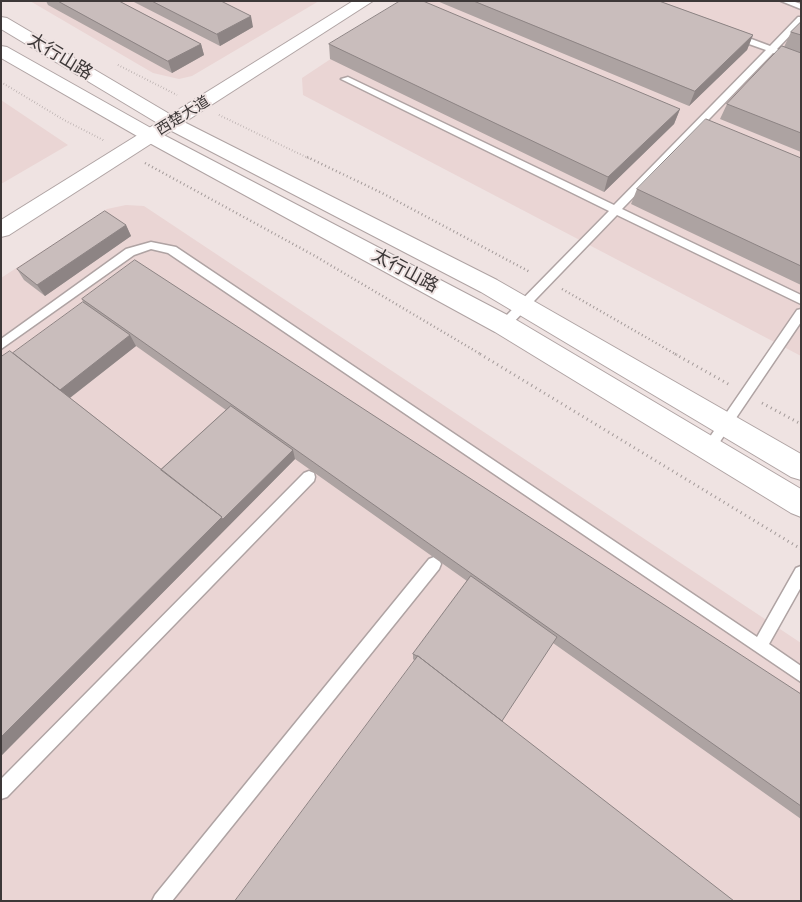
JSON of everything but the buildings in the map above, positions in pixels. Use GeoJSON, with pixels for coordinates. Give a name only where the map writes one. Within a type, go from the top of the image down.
{"type":"FeatureCollection","features":[{"type":"Feature","properties":{"kind":"street","name":"西楚大道"},"geometry":{"type":"LineString","coordinates":[[1,230],[365,1]]}},
{"type":"Feature","properties":{"kind":"street","name":"太行山路"},"geometry":{"type":"LineString","coordinates":[[1,22],[171,123],[523,305],[801,468]]}},
{"type":"Feature","properties":{"kind":"street","name":"太行山路"},"geometry":{"type":"LineString","coordinates":[[1,51],[152,136],[504,325],[801,504]]}},
{"type":"Feature","properties":{"kind":"lane"},"geometry":{"type":"LineString","coordinates":[[785,1],[801,7]]}},
{"type":"Feature","properties":{"kind":"lane"},"geometry":{"type":"LineString","coordinates":[[504,325],[801,19]]}},
{"type":"Feature","properties":{"kind":"lane"},"geometry":{"type":"LineString","coordinates":[[725,32],[801,60]]}},
{"type":"Feature","properties":{"kind":"lane"},"geometry":{"type":"LineString","coordinates":[[345,79],[801,300]]}},
{"type":"Feature","properties":{"kind":"lane"},"geometry":{"type":"LineString","coordinates":[[1,345],[130,252],[142,246],[154,244],[172,250],[801,675]]}},
{"type":"Feature","properties":{"kind":"lane"},"geometry":{"type":"LineString","coordinates":[[709,448],[801,313]]}},
{"type":"Feature","properties":{"kind":"lane"},"geometry":{"type":"LineString","coordinates":[[1,791],[308,477]]}},
{"type":"Feature","properties":{"kind":"lane"},"geometry":{"type":"LineString","coordinates":[[161,901],[434,564]]}},
{"type":"Feature","properties":{"kind":"lane"},"geometry":{"type":"LineString","coordinates":[[759,647],[801,573]]}},
{"type":"Feature","properties":{"kind":"path"},"geometry":{"type":"LineString","coordinates":[[114,64],[382,193],[547,281],[801,424]]}},
{"type":"Feature","properties":{"kind":"path"},"geometry":{"type":"LineString","coordinates":[[1,82],[64,120],[315,256],[413,313],[801,549]]}},
{"type":"Feature","properties":{"kind":"shaded area"},"geometry":{"type":"Polygon","coordinates":[[[30,1],[319,1],[192,76],[179,79],[153,73],[30,1]]]}},
{"type":"Feature","properties":{"kind":"shaded area"},"geometry":{"type":"Polygon","coordinates":[[[418,1],[801,1],[801,356],[303,95],[302,78],[418,1]]]}},
{"type":"Feature","properties":{"kind":"shaded area"},"geometry":{"type":"Polygon","coordinates":[[[1,100],[68,145],[1,184],[1,100]]]}},
{"type":"Feature","properties":{"kind":"shaded area"},"geometry":{"type":"Polygon","coordinates":[[[126,205],[144,206],[801,643],[801,901],[1,901],[1,278],[107,209],[126,205]]]}}]}
